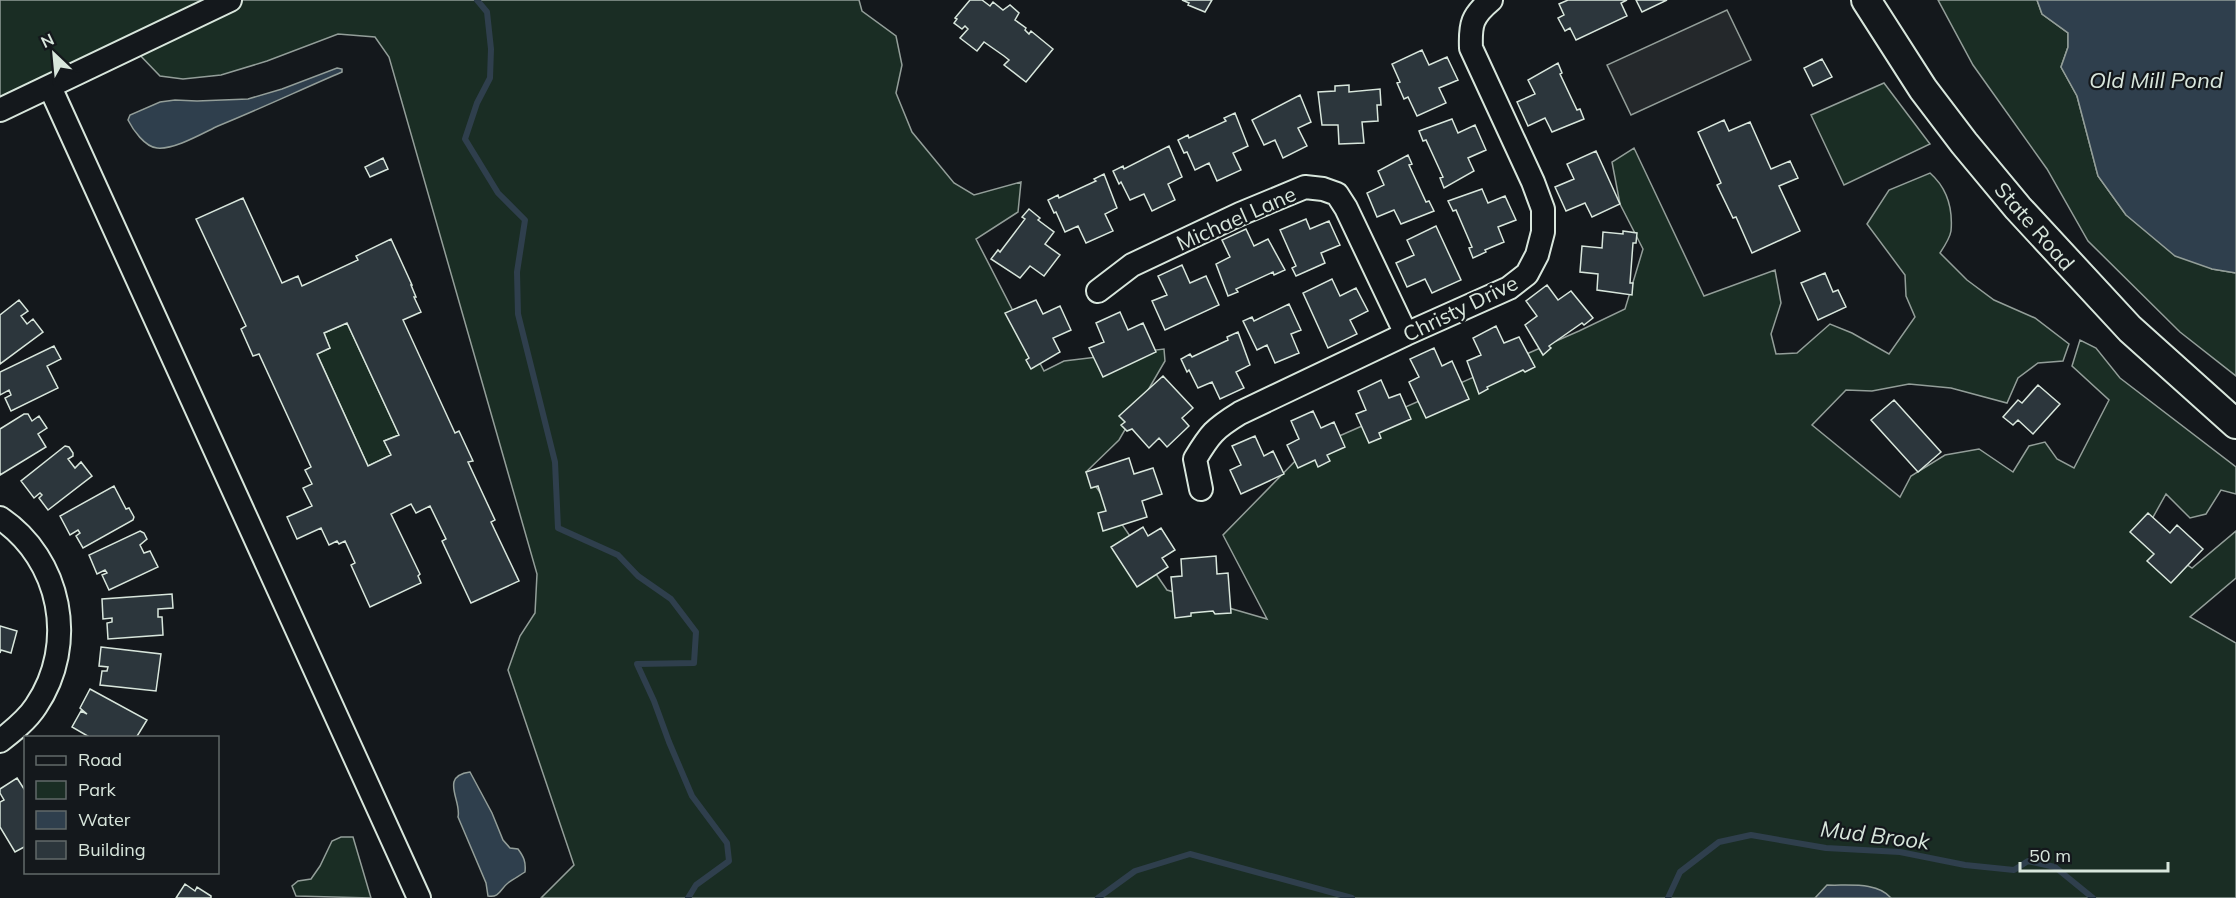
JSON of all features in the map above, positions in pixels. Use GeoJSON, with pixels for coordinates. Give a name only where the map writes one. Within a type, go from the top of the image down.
{"type":"FeatureCollection","features":[{"type":"Feature","properties":{"kind":"main road","name":"State Road"},"geometry":{"type":"LineString","coordinates":[[1866,0],[1923,89],[2018,208],[2130,328],[2236,424]]}},
{"type":"Feature","properties":{"kind":"street"},"geometry":{"type":"LineString","coordinates":[[0,110],[230,0]]}},
{"type":"Feature","properties":{"kind":"street","name":"Christy Drive"},"geometry":{"type":"LineString","coordinates":[[1201,489],[1195,459],[1210,434],[1223,424],[1240,413],[1406,334],[1509,288],[1527,274],[1537,255],[1543,232],[1543,209],[1533,182],[1471,48],[1470,28],[1476,12],[1491,0]]}},
{"type":"Feature","properties":{"kind":"street"},"geometry":{"type":"LineString","coordinates":[[50,87],[419,898]]}},
{"type":"Feature","properties":{"kind":"street","name":"Michael Lane"},"geometry":{"type":"LineString","coordinates":[[1098,291],[1132,265],[1240,214],[1305,187],[1323,189],[1337,194],[1346,208],[1406,334]]}},
{"type":"Feature","properties":{"kind":"street"},"geometry":{"type":"LineString","coordinates":[[0,518],[22,535],[46,568],[57,608],[58,636],[55,664],[36,707],[0,741]]}},
{"type":"Feature","properties":{"kind":"green space"},"geometry":{"type":"Polygon","coordinates":[[[0,0],[859,0],[862,11],[896,36],[902,65],[896,93],[912,132],[954,183],[974,195],[1021,182],[1018,212],[976,239],[1044,371],[1064,361],[1164,349],[1165,361],[1119,440],[1086,472],[1167,590],[1267,619],[1223,535],[1305,451],[1625,309],[1643,249],[1620,204],[1612,162],[1634,148],[1704,296],[1775,270],[1781,303],[1771,334],[1776,354],[1797,353],[1830,324],[1852,333],[1889,354],[1915,317],[1906,296],[1905,275],[1867,224],[1889,190],[1930,173],[1945,192],[1951,214],[1950,234],[1940,253],[1967,280],[1994,300],[2035,318],[2069,344],[2063,361],[2038,363],[2018,378],[2007,403],[1951,388],[1909,384],[1872,391],[1846,390],[1812,425],[1900,497],[1911,476],[1945,455],[1979,449],[2013,472],[2029,446],[2045,442],[2057,459],[2074,468],[2109,400],[2072,366],[2080,340],[2096,348],[2120,378],[2236,467],[2236,494],[2221,490],[2206,514],[2190,518],[2166,494],[2143,535],[2192,568],[2236,531],[2236,578],[2190,617],[2236,643],[2236,898],[541,898],[574,865],[508,670],[520,636],[535,613],[537,574],[389,57],[375,37],[338,34],[267,61],[221,75],[183,79],[160,76],[133,48],[0,112],[0,0]]]}},
{"type":"Feature","properties":{"kind":"green space"},"geometry":{"type":"Polygon","coordinates":[[[1938,0],[2037,0],[2042,14],[2068,33],[2068,47],[2061,67],[2077,96],[2098,176],[2126,215],[2212,269],[2236,273],[2236,376],[2180,332],[2088,241],[2047,169],[1973,65],[1938,0]]]}},
{"type":"Feature","properties":{"kind":"green space"},"geometry":{"type":"Polygon","coordinates":[[[1884,83],[1930,144],[1844,185],[1811,115],[1884,83]]]}},
{"type":"Feature","properties":{"kind":"green space"},"geometry":{"type":"Polygon","coordinates":[[[347,323],[399,435],[384,441],[391,455],[368,466],[317,354],[330,348],[324,333],[347,323]]]}},
{"type":"Feature","properties":{"kind":"green space"},"geometry":{"type":"Polygon","coordinates":[[[341,837],[353,837],[371,898],[296,896],[292,886],[298,881],[311,879],[332,841],[341,837]]]}},
{"type":"Feature","properties":{"kind":"shaded area"},"geometry":{"type":"Polygon","coordinates":[[[1727,10],[1751,60],[1631,115],[1607,65],[1727,10]]]}},
{"type":"Feature","properties":{"kind":"water","name":"Old Mill Pond"},"geometry":{"type":"Polygon","coordinates":[[[2037,0],[2236,0],[2236,273],[2212,269],[2175,256],[2126,215],[2098,176],[2077,96],[2061,67],[2068,47],[2068,33],[2042,14],[2037,0]]]}},
{"type":"Feature","properties":{"kind":"water"},"geometry":{"type":"Polygon","coordinates":[[[337,68],[342,69],[342,72],[188,140],[164,148],[148,145],[136,133],[128,120],[130,115],[160,102],[248,99],[337,68]]]}},
{"type":"Feature","properties":{"kind":"water"},"geometry":{"type":"Polygon","coordinates":[[[470,772],[492,813],[503,840],[510,848],[518,849],[525,862],[525,872],[492,896],[488,896],[486,883],[458,817],[454,784],[456,778],[461,774],[470,772]]]}},
{"type":"Feature","properties":{"kind":"water"},"geometry":{"type":"Polygon","coordinates":[[[1827,885],[1870,887],[1878,889],[1891,898],[1815,898],[1827,885]]]}},
{"type":"Feature","properties":{"kind":"building"},"geometry":{"type":"Polygon","coordinates":[[[970,0],[982,0],[990,6],[993,2],[1003,10],[1010,5],[1019,13],[1015,20],[1026,28],[1029,34],[1031,31],[1053,49],[1026,82],[1004,65],[1009,60],[984,42],[977,51],[960,38],[968,29],[965,26],[962,29],[954,23],[957,19],[955,18],[970,0]]]}},
{"type":"Feature","properties":{"kind":"building"},"geometry":{"type":"Polygon","coordinates":[[[1182,0],[1212,0],[1205,12],[1182,0]]]}},
{"type":"Feature","properties":{"kind":"building"},"geometry":{"type":"Polygon","coordinates":[[[1568,0],[1627,0],[1621,3],[1627,16],[1576,40],[1570,28],[1565,31],[1558,18],[1564,15],[1559,4],[1568,0]]]}},
{"type":"Feature","properties":{"kind":"building"},"geometry":{"type":"Polygon","coordinates":[[[1636,0],[1667,0],[1642,12],[1636,0]]]}},
{"type":"Feature","properties":{"kind":"building"},"geometry":{"type":"Polygon","coordinates":[[[1422,50],[1429,65],[1447,57],[1458,80],[1439,88],[1446,103],[1417,116],[1408,97],[1404,99],[1392,64],[1422,50]]]}},
{"type":"Feature","properties":{"kind":"building"},"geometry":{"type":"Polygon","coordinates":[[[1822,59],[1832,77],[1813,86],[1804,68],[1822,59]]]}},
{"type":"Feature","properties":{"kind":"building"},"geometry":{"type":"Polygon","coordinates":[[[1558,63],[1562,73],[1560,74],[1577,110],[1580,109],[1584,119],[1552,132],[1545,118],[1528,126],[1517,102],[1535,94],[1528,80],[1558,63]]]}},
{"type":"Feature","properties":{"kind":"building"},"geometry":{"type":"Polygon","coordinates":[[[1349,85],[1349,92],[1380,89],[1381,105],[1377,105],[1378,121],[1362,122],[1364,143],[1339,144],[1338,125],[1322,125],[1318,92],[1335,91],[1335,86],[1349,85]]]}},
{"type":"Feature","properties":{"kind":"building"},"geometry":{"type":"Polygon","coordinates":[[[1300,95],[1311,122],[1298,128],[1307,146],[1283,158],[1275,140],[1264,145],[1252,120],[1300,95]]]}},
{"type":"Feature","properties":{"kind":"building"},"geometry":{"type":"Polygon","coordinates":[[[1235,113],[1248,146],[1233,153],[1241,170],[1217,181],[1209,163],[1195,170],[1187,152],[1184,153],[1178,140],[1188,135],[1189,138],[1226,121],[1224,118],[1235,113]]]}},
{"type":"Feature","properties":{"kind":"building"},"geometry":{"type":"Polygon","coordinates":[[[1452,119],[1458,133],[1475,125],[1486,150],[1468,158],[1474,171],[1444,188],[1440,178],[1443,177],[1426,140],[1423,141],[1419,131],[1452,119]]]}},
{"type":"Feature","properties":{"kind":"building"},"geometry":{"type":"Polygon","coordinates":[[[1724,120],[1729,131],[1750,122],[1771,169],[1790,161],[1798,178],[1779,186],[1800,231],[1752,253],[1736,217],[1733,218],[1717,185],[1721,183],[1698,132],[1724,120]]]}},
{"type":"Feature","properties":{"kind":"building"},"geometry":{"type":"Polygon","coordinates":[[[1169,146],[1182,177],[1168,184],[1175,200],[1152,211],[1144,194],[1130,200],[1113,171],[1123,166],[1124,169],[1169,146]]]}},
{"type":"Feature","properties":{"kind":"building"},"geometry":{"type":"Polygon","coordinates":[[[1596,151],[1620,204],[1592,217],[1585,203],[1566,211],[1555,187],[1574,179],[1567,164],[1596,151]]]}},
{"type":"Feature","properties":{"kind":"building"},"geometry":{"type":"Polygon","coordinates":[[[1408,155],[1412,164],[1409,165],[1426,202],[1429,201],[1434,211],[1401,224],[1394,210],[1377,217],[1367,193],[1384,185],[1378,171],[1408,155]]]}},
{"type":"Feature","properties":{"kind":"building"},"geometry":{"type":"Polygon","coordinates":[[[383,158],[388,169],[370,177],[365,167],[383,158]]]}},
{"type":"Feature","properties":{"kind":"building"},"geometry":{"type":"Polygon","coordinates":[[[1104,174],[1117,208],[1105,214],[1113,231],[1086,243],[1078,226],[1065,232],[1048,200],[1058,195],[1059,198],[1096,181],[1094,179],[1104,174]]]}},
{"type":"Feature","properties":{"kind":"building"},"geometry":{"type":"Polygon","coordinates":[[[1482,189],[1488,203],[1505,196],[1516,220],[1498,227],[1504,242],[1473,258],[1469,248],[1472,247],[1456,210],[1453,211],[1448,201],[1482,189]]]}},
{"type":"Feature","properties":{"kind":"building"},"geometry":{"type":"Polygon","coordinates":[[[243,198],[282,283],[298,276],[302,286],[358,260],[356,256],[391,239],[412,285],[416,297],[414,297],[421,312],[403,320],[455,433],[459,431],[473,461],[468,462],[495,520],[491,522],[519,581],[471,603],[442,541],[446,539],[430,506],[416,513],[411,504],[391,514],[420,574],[418,576],[421,583],[370,607],[351,565],[355,563],[345,541],[339,544],[337,541],[329,545],[321,528],[297,539],[287,517],[312,506],[303,488],[312,484],[305,470],[311,467],[259,354],[253,356],[241,329],[246,326],[196,219],[243,198]],[[347,323],[324,333],[330,348],[317,354],[368,466],[391,455],[384,441],[399,435],[347,323]]]}},
{"type":"Feature","properties":{"kind":"building"},"geometry":{"type":"Polygon","coordinates":[[[1029,209],[1040,218],[1038,220],[1054,232],[1045,244],[1060,255],[1044,276],[1030,266],[1020,278],[991,259],[998,250],[1000,252],[1025,219],[1022,217],[1029,209]]]}},
{"type":"Feature","properties":{"kind":"building"},"geometry":{"type":"Polygon","coordinates":[[[1306,219],[1310,229],[1329,221],[1340,245],[1321,253],[1325,263],[1296,276],[1292,268],[1296,266],[1280,230],[1306,219]]]}},
{"type":"Feature","properties":{"kind":"building"},"geometry":{"type":"Polygon","coordinates":[[[1436,226],[1461,280],[1432,293],[1425,279],[1407,287],[1396,263],[1414,255],[1407,240],[1436,226]]]}},
{"type":"Feature","properties":{"kind":"building"},"geometry":{"type":"Polygon","coordinates":[[[1246,229],[1254,246],[1268,239],[1285,270],[1274,275],[1273,272],[1236,289],[1238,292],[1228,296],[1216,264],[1230,257],[1222,240],[1246,229]]]}},
{"type":"Feature","properties":{"kind":"building"},"geometry":{"type":"Polygon","coordinates":[[[1623,231],[1637,233],[1636,243],[1633,243],[1630,283],[1633,283],[1632,295],[1597,290],[1598,274],[1580,272],[1582,246],[1602,248],[1603,232],[1623,234],[1623,231]]]}},
{"type":"Feature","properties":{"kind":"building"},"geometry":{"type":"Polygon","coordinates":[[[1182,265],[1190,283],[1206,276],[1219,305],[1165,330],[1152,301],[1167,295],[1158,276],[1182,265]]]}},
{"type":"Feature","properties":{"kind":"building"},"geometry":{"type":"Polygon","coordinates":[[[1825,273],[1833,292],[1838,290],[1846,307],[1818,320],[1801,283],[1825,273]]]}},
{"type":"Feature","properties":{"kind":"building"},"geometry":{"type":"Polygon","coordinates":[[[1332,279],[1340,296],[1356,288],[1368,311],[1350,320],[1357,334],[1328,348],[1303,293],[1332,279]]]}},
{"type":"Feature","properties":{"kind":"building"},"geometry":{"type":"Polygon","coordinates":[[[1547,285],[1558,300],[1571,291],[1593,318],[1549,346],[1551,348],[1543,355],[1525,325],[1537,316],[1526,301],[1547,285]]]}},
{"type":"Feature","properties":{"kind":"building"},"geometry":{"type":"Polygon","coordinates":[[[19,300],[28,311],[21,316],[27,324],[33,319],[43,332],[0,364],[0,315],[19,300]]]}},
{"type":"Feature","properties":{"kind":"building"},"geometry":{"type":"Polygon","coordinates":[[[1036,300],[1043,314],[1060,306],[1071,330],[1053,338],[1060,352],[1031,369],[1026,360],[1029,358],[1005,313],[1036,300]]]}},
{"type":"Feature","properties":{"kind":"building"},"geometry":{"type":"Polygon","coordinates":[[[1289,304],[1301,330],[1291,334],[1299,353],[1275,363],[1267,345],[1257,350],[1243,321],[1252,317],[1254,321],[1289,304]]]}},
{"type":"Feature","properties":{"kind":"building"},"geometry":{"type":"Polygon","coordinates":[[[1120,312],[1128,330],[1143,323],[1156,352],[1103,377],[1089,348],[1104,342],[1096,323],[1120,312]]]}},
{"type":"Feature","properties":{"kind":"building"},"geometry":{"type":"Polygon","coordinates":[[[1496,326],[1504,343],[1519,337],[1535,367],[1525,372],[1523,370],[1487,387],[1488,389],[1479,394],[1467,361],[1481,355],[1473,338],[1496,326]]]}},
{"type":"Feature","properties":{"kind":"building"},"geometry":{"type":"Polygon","coordinates":[[[1238,332],[1250,365],[1236,372],[1244,388],[1220,399],[1212,382],[1198,388],[1181,359],[1190,354],[1192,357],[1228,340],[1227,337],[1238,332]]]}},
{"type":"Feature","properties":{"kind":"building"},"geometry":{"type":"Polygon","coordinates":[[[54,346],[61,359],[47,366],[58,388],[11,411],[5,398],[11,395],[9,390],[0,395],[0,372],[54,346]]]}},
{"type":"Feature","properties":{"kind":"building"},"geometry":{"type":"Polygon","coordinates":[[[1434,348],[1442,366],[1452,361],[1469,399],[1426,418],[1409,382],[1419,377],[1410,359],[1434,348]]]}},
{"type":"Feature","properties":{"kind":"building"},"geometry":{"type":"Polygon","coordinates":[[[1163,376],[1193,408],[1182,418],[1189,426],[1167,447],[1159,438],[1149,448],[1132,429],[1127,431],[1121,425],[1125,422],[1119,416],[1163,376]]]}},
{"type":"Feature","properties":{"kind":"building"},"geometry":{"type":"Polygon","coordinates":[[[1381,380],[1389,398],[1400,394],[1411,419],[1379,433],[1381,438],[1369,443],[1356,414],[1366,410],[1358,391],[1381,380]]]}},
{"type":"Feature","properties":{"kind":"building"},"geometry":{"type":"Polygon","coordinates":[[[2038,385],[2060,404],[2033,434],[2018,420],[2013,425],[2003,417],[2018,400],[2022,403],[2038,385]]]}},
{"type":"Feature","properties":{"kind":"building"},"geometry":{"type":"Polygon","coordinates":[[[1894,400],[1941,452],[1918,472],[1871,420],[1894,400]]]}},
{"type":"Feature","properties":{"kind":"building"},"geometry":{"type":"Polygon","coordinates":[[[1313,411],[1321,428],[1334,422],[1345,447],[1327,455],[1330,461],[1318,467],[1315,460],[1298,468],[1287,445],[1299,439],[1291,421],[1313,411]]]}},
{"type":"Feature","properties":{"kind":"building"},"geometry":{"type":"Polygon","coordinates":[[[24,414],[28,414],[32,421],[39,416],[47,428],[38,434],[46,447],[0,475],[0,429],[24,414]]]}},
{"type":"Feature","properties":{"kind":"building"},"geometry":{"type":"Polygon","coordinates":[[[1255,436],[1264,456],[1273,451],[1284,474],[1241,494],[1230,470],[1241,465],[1232,446],[1255,436]]]}},
{"type":"Feature","properties":{"kind":"building"},"geometry":{"type":"Polygon","coordinates":[[[65,446],[69,447],[73,453],[73,456],[68,459],[75,468],[81,462],[92,476],[48,510],[39,498],[42,495],[40,493],[34,498],[21,481],[65,446]]]}},
{"type":"Feature","properties":{"kind":"building"},"geometry":{"type":"Polygon","coordinates":[[[1129,458],[1134,474],[1153,468],[1162,494],[1142,501],[1147,517],[1103,531],[1098,513],[1106,511],[1098,486],[1091,488],[1086,472],[1129,458]]]}},
{"type":"Feature","properties":{"kind":"building"},"geometry":{"type":"Polygon","coordinates":[[[114,486],[126,509],[129,508],[134,517],[133,520],[83,548],[76,536],[80,533],[78,530],[70,535],[60,516],[114,486]]]}},
{"type":"Feature","properties":{"kind":"building"},"geometry":{"type":"Polygon","coordinates":[[[2148,513],[2170,533],[2177,525],[2203,549],[2171,583],[2147,561],[2154,554],[2130,532],[2148,513]]]}},
{"type":"Feature","properties":{"kind":"building"},"geometry":{"type":"Polygon","coordinates":[[[1143,527],[1148,536],[1161,528],[1175,550],[1162,558],[1168,567],[1137,587],[1111,547],[1143,527]]]}},
{"type":"Feature","properties":{"kind":"building"},"geometry":{"type":"Polygon","coordinates":[[[140,531],[147,539],[140,545],[144,553],[150,551],[158,567],[109,590],[102,575],[107,573],[105,570],[97,574],[89,555],[140,531]]]}},
{"type":"Feature","properties":{"kind":"building"},"geometry":{"type":"Polygon","coordinates":[[[1216,556],[1217,574],[1228,573],[1231,613],[1215,614],[1213,611],[1191,613],[1191,616],[1175,618],[1171,577],[1182,576],[1181,559],[1216,556]]]}},
{"type":"Feature","properties":{"kind":"building"},"geometry":{"type":"Polygon","coordinates":[[[172,594],[173,608],[158,609],[158,617],[162,617],[163,635],[108,639],[107,623],[112,622],[112,618],[103,619],[102,599],[172,594]]]}},
{"type":"Feature","properties":{"kind":"building"},"geometry":{"type":"Polygon","coordinates":[[[0,626],[17,631],[11,653],[1,650],[0,653],[0,626]]]}},
{"type":"Feature","properties":{"kind":"building"},"geometry":{"type":"Polygon","coordinates":[[[101,647],[161,654],[156,691],[100,685],[102,671],[107,671],[108,667],[99,666],[101,647]]]}},
{"type":"Feature","properties":{"kind":"building"},"geometry":{"type":"Polygon","coordinates":[[[90,689],[147,720],[137,736],[88,736],[72,727],[81,711],[87,714],[80,708],[90,689]]]}},
{"type":"Feature","properties":{"kind":"building"},"geometry":{"type":"Polygon","coordinates":[[[17,778],[24,789],[24,847],[15,852],[0,827],[0,802],[4,800],[0,789],[17,778]]]}},
{"type":"Feature","properties":{"kind":"building"},"geometry":{"type":"Polygon","coordinates":[[[185,884],[195,891],[197,887],[211,898],[176,898],[185,884]]]}},
{"type":"Feature","properties":{"kind":"waterway"},"geometry":{"type":"LineString","coordinates":[[477,0],[487,12],[491,49],[490,78],[477,103],[465,139],[498,193],[525,220],[517,272],[518,314],[555,462],[558,528],[618,555],[638,576],[671,599],[696,632],[694,663],[637,664],[692,796],[727,843],[729,861],[696,885],[688,898]]}},
{"type":"Feature","properties":{"kind":"waterway","name":"Mud Brook"},"geometry":{"type":"LineString","coordinates":[[1668,898],[1680,872],[1719,842],[1751,835],[1826,848],[1900,852],[1965,865],[2014,870],[2028,861],[2055,867],[2093,898]]}},
{"type":"Feature","properties":{"kind":"waterway"},"geometry":{"type":"LineString","coordinates":[[1098,898],[1135,871],[1190,854],[1352,898]]}}]}
